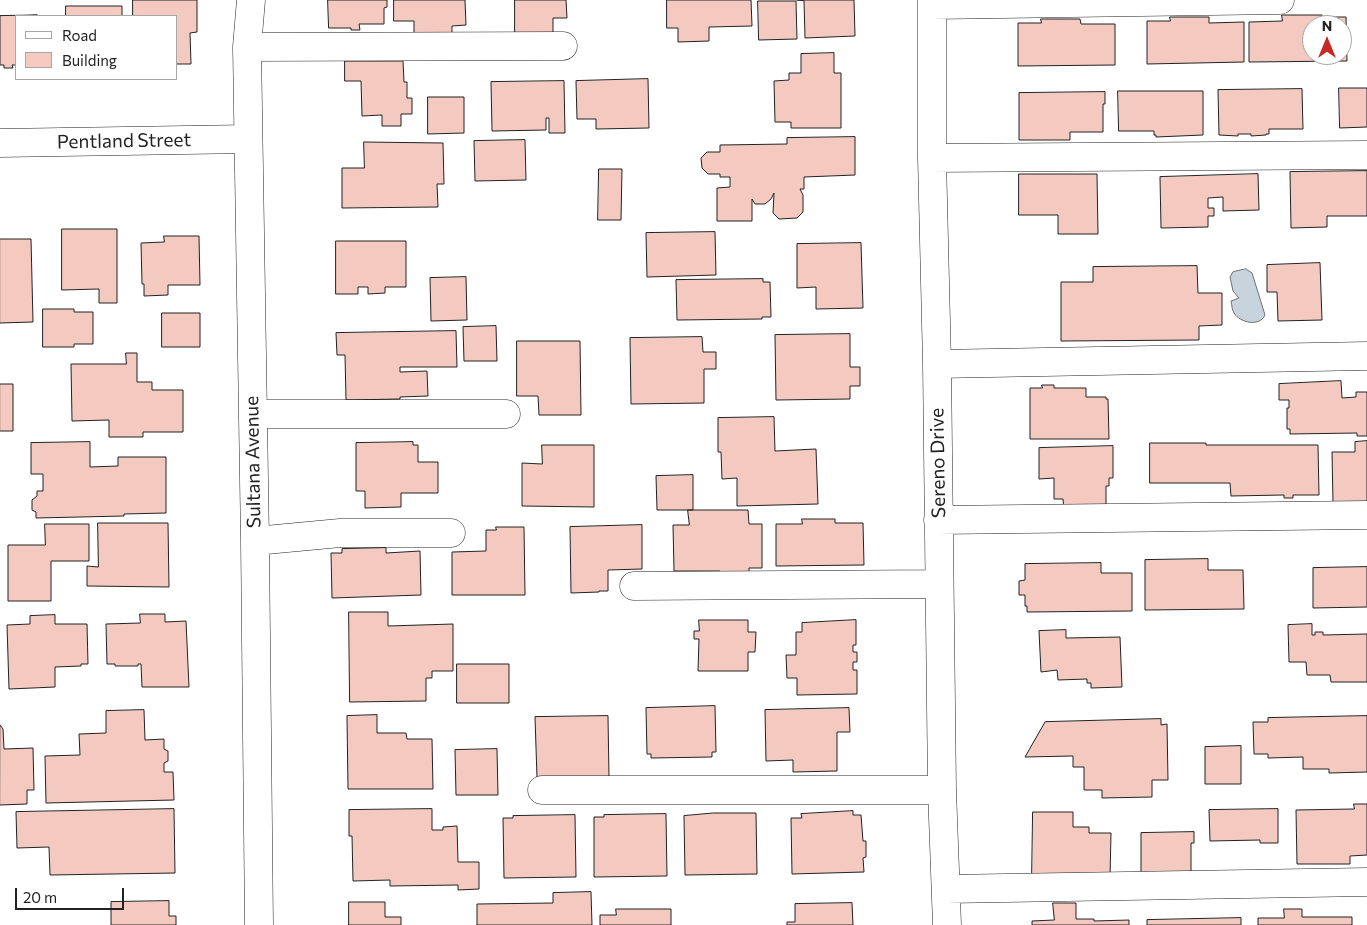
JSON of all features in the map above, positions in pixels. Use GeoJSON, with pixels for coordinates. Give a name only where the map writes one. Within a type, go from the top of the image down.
{"type":"FeatureCollection","features":[{"type":"Feature","properties":{"kind":"street","name":"Sultana Avenue"},"geometry":{"type":"LineString","coordinates":[[251,0],[247,47],[259,925]]}},
{"type":"Feature","properties":{"kind":"street"},"geometry":{"type":"LineString","coordinates":[[932,3],[1280,0]]}},
{"type":"Feature","properties":{"kind":"street","name":"Sereno Drive"},"geometry":{"type":"LineString","coordinates":[[932,3],[932,158],[937,364],[942,790],[947,925]]}},
{"type":"Feature","properties":{"kind":"street"},"geometry":{"type":"LineString","coordinates":[[247,47],[563,46]]}},
{"type":"Feature","properties":{"kind":"street","name":"Pentland Street"},"geometry":{"type":"LineString","coordinates":[[0,143],[248,139]]}},
{"type":"Feature","properties":{"kind":"street"},"geometry":{"type":"LineString","coordinates":[[932,158],[1367,154]]}},
{"type":"Feature","properties":{"kind":"street"},"geometry":{"type":"LineString","coordinates":[[937,364],[1367,356]]}},
{"type":"Feature","properties":{"kind":"street"},"geometry":{"type":"LineString","coordinates":[[253,414],[506,414]]}},
{"type":"Feature","properties":{"kind":"street"},"geometry":{"type":"LineString","coordinates":[[938,520],[1367,516]]}},
{"type":"Feature","properties":{"kind":"street"},"geometry":{"type":"LineString","coordinates":[[255,541],[340,533],[451,533]]}},
{"type":"Feature","properties":{"kind":"street"},"geometry":{"type":"LineString","coordinates":[[634,586],[939,584]]}},
{"type":"Feature","properties":{"kind":"street"},"geometry":{"type":"LineString","coordinates":[[542,790],[942,790]]}},
{"type":"Feature","properties":{"kind":"street"},"geometry":{"type":"LineString","coordinates":[[946,890],[1367,882]]}},
{"type":"Feature","properties":{"kind":"shaded area"},"geometry":{"type":"Polygon","coordinates":[[[1246,269],[1252,273],[1265,315],[1262,319],[1255,322],[1245,321],[1237,316],[1233,311],[1231,301],[1239,298],[1233,291],[1230,277],[1233,272],[1246,269]]]}},
{"type":"Feature","properties":{"kind":"building"},"geometry":{"type":"Polygon","coordinates":[[[133,0],[197,0],[197,32],[190,33],[191,64],[178,64],[178,15],[133,15],[133,0]]]}},
{"type":"Feature","properties":{"kind":"building"},"geometry":{"type":"Polygon","coordinates":[[[328,0],[387,0],[387,7],[384,8],[384,24],[359,24],[360,30],[329,28],[328,0]]]}},
{"type":"Feature","properties":{"kind":"building"},"geometry":{"type":"Polygon","coordinates":[[[394,0],[465,0],[466,25],[452,26],[452,38],[414,38],[414,21],[394,21],[394,0]]]}},
{"type":"Feature","properties":{"kind":"building"},"geometry":{"type":"Polygon","coordinates":[[[515,0],[566,0],[567,18],[553,18],[553,33],[515,34],[515,0]]]}},
{"type":"Feature","properties":{"kind":"building"},"geometry":{"type":"Polygon","coordinates":[[[667,0],[751,0],[752,26],[709,27],[709,41],[678,42],[678,28],[667,28],[667,0]]]}},
{"type":"Feature","properties":{"kind":"building"},"geometry":{"type":"Polygon","coordinates":[[[797,0],[854,0],[855,36],[805,38],[804,1],[797,0]]]}},
{"type":"Feature","properties":{"kind":"building"},"geometry":{"type":"Polygon","coordinates":[[[758,1],[796,1],[797,39],[759,40],[758,1]]]}},
{"type":"Feature","properties":{"kind":"building"},"geometry":{"type":"Polygon","coordinates":[[[66,6],[122,6],[122,15],[66,15],[66,6]]]}},
{"type":"Feature","properties":{"kind":"building"},"geometry":{"type":"Polygon","coordinates":[[[1282,15],[1302,15],[1302,61],[1249,62],[1249,22],[1282,21],[1282,15]]]}},
{"type":"Feature","properties":{"kind":"building"},"geometry":{"type":"Polygon","coordinates":[[[0,16],[15,16],[15,65],[12,65],[13,68],[4,68],[4,65],[0,65],[0,16]]]}},
{"type":"Feature","properties":{"kind":"building"},"geometry":{"type":"Polygon","coordinates":[[[1170,17],[1209,17],[1209,23],[1244,22],[1244,62],[1147,64],[1147,21],[1170,21],[1170,17]]]}},
{"type":"Feature","properties":{"kind":"building"},"geometry":{"type":"Polygon","coordinates":[[[1041,19],[1080,19],[1081,24],[1115,24],[1115,65],[1018,66],[1018,23],[1041,23],[1041,19]]]}},
{"type":"Feature","properties":{"kind":"building"},"geometry":{"type":"Polygon","coordinates":[[[834,53],[834,73],[841,73],[841,128],[791,128],[791,122],[775,122],[774,81],[789,80],[789,73],[801,73],[801,54],[834,53]]]}},
{"type":"Feature","properties":{"kind":"building"},"geometry":{"type":"Polygon","coordinates":[[[345,61],[403,61],[404,82],[407,82],[407,98],[412,98],[412,114],[401,114],[401,126],[382,126],[382,115],[362,116],[361,81],[345,81],[345,61]]]}},
{"type":"Feature","properties":{"kind":"building"},"geometry":{"type":"Polygon","coordinates":[[[648,79],[649,128],[596,129],[596,119],[577,119],[576,81],[648,79]]]}},
{"type":"Feature","properties":{"kind":"building"},"geometry":{"type":"Polygon","coordinates":[[[564,81],[565,133],[549,133],[549,118],[546,118],[546,130],[492,131],[491,82],[564,81]]]}},
{"type":"Feature","properties":{"kind":"building"},"geometry":{"type":"Polygon","coordinates":[[[1339,88],[1367,88],[1367,127],[1340,128],[1339,88]]]}},
{"type":"Feature","properties":{"kind":"building"},"geometry":{"type":"Polygon","coordinates":[[[1302,89],[1303,129],[1269,129],[1269,134],[1266,135],[1219,135],[1218,90],[1302,89]]]}},
{"type":"Feature","properties":{"kind":"building"},"geometry":{"type":"Polygon","coordinates":[[[1118,91],[1203,91],[1203,135],[1156,137],[1154,131],[1119,131],[1118,91]]]}},
{"type":"Feature","properties":{"kind":"building"},"geometry":{"type":"Polygon","coordinates":[[[1105,92],[1103,132],[1070,132],[1070,140],[1019,140],[1019,93],[1105,92]]]}},
{"type":"Feature","properties":{"kind":"building"},"geometry":{"type":"Polygon","coordinates":[[[428,97],[464,97],[464,133],[428,134],[428,97]]]}},
{"type":"Feature","properties":{"kind":"building"},"geometry":{"type":"Polygon","coordinates":[[[855,137],[855,175],[804,177],[804,189],[800,189],[803,195],[803,212],[797,218],[779,219],[773,213],[774,193],[765,204],[755,204],[752,199],[752,221],[717,221],[717,188],[730,187],[730,177],[720,177],[720,174],[708,174],[702,168],[701,158],[707,152],[720,152],[720,145],[787,144],[787,138],[855,137]]]}},
{"type":"Feature","properties":{"kind":"building"},"geometry":{"type":"Polygon","coordinates":[[[525,140],[526,180],[475,181],[474,141],[525,140]]]}},
{"type":"Feature","properties":{"kind":"building"},"geometry":{"type":"Polygon","coordinates":[[[364,142],[443,143],[444,184],[437,184],[438,207],[342,208],[342,168],[364,168],[364,142]]]}},
{"type":"Feature","properties":{"kind":"building"},"geometry":{"type":"Polygon","coordinates":[[[599,169],[622,169],[621,220],[598,220],[599,169]]]}},
{"type":"Feature","properties":{"kind":"building"},"geometry":{"type":"Polygon","coordinates":[[[1367,171],[1367,216],[1327,216],[1327,227],[1291,228],[1290,172],[1367,171]]]}},
{"type":"Feature","properties":{"kind":"building"},"geometry":{"type":"Polygon","coordinates":[[[1019,174],[1097,174],[1098,234],[1058,234],[1058,215],[1019,215],[1019,174]]]}},
{"type":"Feature","properties":{"kind":"building"},"geometry":{"type":"Polygon","coordinates":[[[1258,174],[1259,210],[1223,211],[1223,197],[1208,198],[1208,208],[1214,208],[1214,216],[1208,216],[1208,227],[1161,228],[1160,177],[1258,174]]]}},
{"type":"Feature","properties":{"kind":"building"},"geometry":{"type":"Polygon","coordinates":[[[62,229],[117,229],[117,303],[99,303],[99,289],[62,290],[62,229]]]}},
{"type":"Feature","properties":{"kind":"building"},"geometry":{"type":"Polygon","coordinates":[[[715,232],[716,275],[647,277],[646,233],[715,232]]]}},
{"type":"Feature","properties":{"kind":"building"},"geometry":{"type":"Polygon","coordinates":[[[164,236],[199,236],[200,285],[168,285],[168,295],[144,296],[141,243],[164,242],[164,236]]]}},
{"type":"Feature","properties":{"kind":"building"},"geometry":{"type":"Polygon","coordinates":[[[0,239],[31,239],[33,322],[0,323],[0,239]]]}},
{"type":"Feature","properties":{"kind":"building"},"geometry":{"type":"Polygon","coordinates":[[[336,241],[406,241],[406,287],[385,287],[385,293],[368,294],[368,287],[358,287],[358,294],[336,294],[336,241]]]}},
{"type":"Feature","properties":{"kind":"building"},"geometry":{"type":"Polygon","coordinates":[[[861,243],[863,308],[816,309],[816,287],[797,288],[797,244],[861,243]]]}},
{"type":"Feature","properties":{"kind":"building"},"geometry":{"type":"Polygon","coordinates":[[[1320,263],[1322,320],[1278,321],[1277,292],[1267,292],[1267,265],[1320,263]]]}},
{"type":"Feature","properties":{"kind":"building"},"geometry":{"type":"Polygon","coordinates":[[[1197,266],[1198,293],[1222,293],[1222,325],[1199,326],[1199,340],[1061,341],[1061,282],[1093,282],[1093,267],[1197,266]]]}},
{"type":"Feature","properties":{"kind":"building"},"geometry":{"type":"Polygon","coordinates":[[[466,277],[467,320],[431,321],[430,278],[466,277]]]}},
{"type":"Feature","properties":{"kind":"building"},"geometry":{"type":"Polygon","coordinates":[[[763,279],[763,282],[770,282],[771,317],[762,317],[762,319],[677,320],[676,280],[763,279]]]}},
{"type":"Feature","properties":{"kind":"building"},"geometry":{"type":"Polygon","coordinates":[[[43,309],[74,309],[74,312],[93,312],[93,344],[74,344],[74,347],[43,347],[43,309]]]}},
{"type":"Feature","properties":{"kind":"building"},"geometry":{"type":"Polygon","coordinates":[[[162,313],[200,313],[200,347],[162,347],[162,313]]]}},
{"type":"Feature","properties":{"kind":"building"},"geometry":{"type":"Polygon","coordinates":[[[496,326],[497,361],[464,361],[463,327],[496,326]]]}},
{"type":"Feature","properties":{"kind":"building"},"geometry":{"type":"Polygon","coordinates":[[[456,331],[457,367],[400,367],[400,372],[427,371],[428,396],[400,397],[400,399],[346,400],[345,355],[337,355],[336,333],[456,331]]]}},
{"type":"Feature","properties":{"kind":"building"},"geometry":{"type":"Polygon","coordinates":[[[850,334],[850,367],[860,367],[860,386],[850,386],[850,399],[776,400],[775,335],[850,334]]]}},
{"type":"Feature","properties":{"kind":"building"},"geometry":{"type":"Polygon","coordinates":[[[702,337],[703,352],[716,352],[716,369],[704,369],[704,403],[631,404],[630,338],[702,337]]]}},
{"type":"Feature","properties":{"kind":"building"},"geometry":{"type":"Polygon","coordinates":[[[517,341],[580,341],[581,415],[539,415],[538,396],[517,396],[517,341]]]}},
{"type":"Feature","properties":{"kind":"building"},"geometry":{"type":"Polygon","coordinates":[[[126,353],[137,353],[137,382],[152,382],[152,390],[183,390],[183,432],[143,432],[143,437],[109,437],[109,420],[72,421],[71,364],[126,364],[126,353]]]}},
{"type":"Feature","properties":{"kind":"building"},"geometry":{"type":"Polygon","coordinates":[[[1341,381],[1342,398],[1356,397],[1356,392],[1367,392],[1367,436],[1357,436],[1357,433],[1290,434],[1290,429],[1287,429],[1289,400],[1279,400],[1279,384],[1341,381]]]}},
{"type":"Feature","properties":{"kind":"building"},"geometry":{"type":"Polygon","coordinates":[[[0,384],[13,384],[13,431],[0,431],[0,384]]]}},
{"type":"Feature","properties":{"kind":"building"},"geometry":{"type":"Polygon","coordinates":[[[1042,385],[1054,385],[1054,388],[1086,388],[1086,397],[1106,397],[1108,399],[1109,439],[1030,439],[1030,388],[1042,388],[1042,385]]]}},
{"type":"Feature","properties":{"kind":"building"},"geometry":{"type":"Polygon","coordinates":[[[774,417],[775,451],[816,449],[818,504],[737,506],[737,478],[722,479],[721,452],[718,452],[718,418],[774,417]]]}},
{"type":"Feature","properties":{"kind":"building"},"geometry":{"type":"Polygon","coordinates":[[[1367,441],[1367,504],[1333,504],[1332,452],[1355,452],[1355,442],[1367,441]]]}},
{"type":"Feature","properties":{"kind":"building"},"geometry":{"type":"Polygon","coordinates":[[[90,442],[90,467],[118,466],[118,457],[166,457],[166,513],[36,518],[36,512],[32,510],[32,500],[37,496],[37,491],[43,491],[43,474],[31,474],[31,443],[90,442]]]}},
{"type":"Feature","properties":{"kind":"building"},"geometry":{"type":"Polygon","coordinates":[[[413,442],[413,445],[418,445],[418,462],[438,462],[438,493],[401,493],[401,507],[365,508],[365,491],[356,491],[356,443],[413,442]]]}},
{"type":"Feature","properties":{"kind":"building"},"geometry":{"type":"Polygon","coordinates":[[[1150,443],[1318,445],[1319,495],[1293,495],[1293,498],[1284,498],[1284,495],[1231,496],[1230,483],[1150,483],[1150,443]]]}},
{"type":"Feature","properties":{"kind":"building"},"geometry":{"type":"Polygon","coordinates":[[[542,445],[594,445],[594,507],[522,506],[522,463],[542,464],[542,445]]]}},
{"type":"Feature","properties":{"kind":"building"},"geometry":{"type":"Polygon","coordinates":[[[1113,446],[1113,478],[1109,478],[1109,486],[1106,486],[1106,507],[1064,511],[1063,499],[1054,499],[1054,478],[1039,479],[1039,448],[1113,446]]]}},
{"type":"Feature","properties":{"kind":"building"},"geometry":{"type":"Polygon","coordinates":[[[693,475],[693,510],[657,510],[656,476],[693,475]]]}},
{"type":"Feature","properties":{"kind":"building"},"geometry":{"type":"Polygon","coordinates":[[[688,510],[748,510],[749,524],[762,524],[762,568],[749,568],[749,574],[720,574],[720,571],[674,571],[673,525],[689,525],[688,510]]]}},
{"type":"Feature","properties":{"kind":"building"},"geometry":{"type":"Polygon","coordinates":[[[802,519],[835,519],[835,523],[863,523],[864,565],[776,566],[776,524],[802,524],[802,519]]]}},
{"type":"Feature","properties":{"kind":"building"},"geometry":{"type":"Polygon","coordinates":[[[98,523],[168,523],[169,587],[87,586],[87,566],[98,567],[98,523]]]}},
{"type":"Feature","properties":{"kind":"building"},"geometry":{"type":"Polygon","coordinates":[[[45,524],[89,524],[89,561],[51,561],[51,601],[8,601],[8,545],[45,545],[45,524]]]}},
{"type":"Feature","properties":{"kind":"building"},"geometry":{"type":"Polygon","coordinates":[[[642,525],[642,569],[608,570],[608,591],[571,593],[570,527],[642,525]]]}},
{"type":"Feature","properties":{"kind":"building"},"geometry":{"type":"Polygon","coordinates":[[[496,527],[524,527],[525,595],[452,595],[452,552],[486,551],[486,530],[496,530],[496,527]]]}},
{"type":"Feature","properties":{"kind":"building"},"geometry":{"type":"Polygon","coordinates":[[[386,548],[386,553],[420,551],[421,595],[332,598],[331,553],[342,553],[342,549],[386,548]]]}},
{"type":"Feature","properties":{"kind":"building"},"geometry":{"type":"Polygon","coordinates":[[[1208,559],[1208,570],[1243,570],[1244,609],[1145,610],[1145,560],[1208,559]]]}},
{"type":"Feature","properties":{"kind":"building"},"geometry":{"type":"Polygon","coordinates":[[[1101,563],[1101,573],[1132,573],[1132,611],[1027,612],[1025,595],[1019,595],[1019,581],[1025,580],[1025,564],[1101,563]]]}},
{"type":"Feature","properties":{"kind":"building"},"geometry":{"type":"Polygon","coordinates":[[[1367,567],[1367,607],[1313,608],[1313,568],[1367,567]]]}},
{"type":"Feature","properties":{"kind":"building"},"geometry":{"type":"Polygon","coordinates":[[[349,612],[388,612],[388,626],[453,624],[453,671],[432,671],[432,678],[426,678],[426,701],[350,702],[349,612]]]}},
{"type":"Feature","properties":{"kind":"building"},"geometry":{"type":"Polygon","coordinates":[[[140,614],[165,614],[165,622],[186,621],[189,687],[142,687],[141,664],[138,664],[138,666],[115,666],[115,664],[107,664],[106,624],[140,623],[140,614]]]}},
{"type":"Feature","properties":{"kind":"building"},"geometry":{"type":"Polygon","coordinates":[[[55,615],[55,624],[87,624],[88,664],[55,667],[55,687],[9,689],[7,625],[30,624],[30,616],[55,615]]]}},
{"type":"Feature","properties":{"kind":"building"},"geometry":{"type":"Polygon","coordinates":[[[699,620],[748,620],[748,632],[756,632],[755,652],[748,652],[748,671],[698,671],[699,639],[694,639],[694,631],[699,631],[699,620]]]}},
{"type":"Feature","properties":{"kind":"building"},"geometry":{"type":"Polygon","coordinates":[[[856,620],[856,645],[853,645],[853,652],[857,652],[857,662],[853,662],[853,670],[857,670],[857,694],[797,695],[797,678],[787,678],[786,655],[796,655],[796,632],[802,632],[802,623],[856,620]]]}},
{"type":"Feature","properties":{"kind":"building"},"geometry":{"type":"Polygon","coordinates":[[[1312,624],[1312,635],[1315,635],[1315,632],[1323,632],[1323,635],[1367,634],[1367,682],[1331,682],[1330,675],[1307,675],[1306,662],[1289,662],[1288,625],[1312,624]]]}},
{"type":"Feature","properties":{"kind":"building"},"geometry":{"type":"Polygon","coordinates":[[[1066,630],[1066,638],[1120,637],[1122,687],[1091,688],[1091,683],[1087,683],[1087,679],[1058,680],[1057,670],[1041,672],[1039,631],[1066,630]]]}},
{"type":"Feature","properties":{"kind":"building"},"geometry":{"type":"Polygon","coordinates":[[[457,664],[509,664],[509,703],[457,703],[457,664]]]}},
{"type":"Feature","properties":{"kind":"building"},"geometry":{"type":"Polygon","coordinates":[[[715,706],[716,752],[712,752],[712,757],[651,758],[651,754],[647,754],[646,708],[715,706]]]}},
{"type":"Feature","properties":{"kind":"building"},"geometry":{"type":"Polygon","coordinates":[[[849,708],[850,732],[837,732],[837,771],[793,772],[793,760],[766,761],[765,710],[849,708]]]}},
{"type":"Feature","properties":{"kind":"building"},"geometry":{"type":"Polygon","coordinates":[[[144,710],[145,740],[164,739],[164,749],[168,751],[168,761],[164,763],[164,772],[173,772],[174,800],[46,803],[45,756],[80,755],[79,734],[106,733],[106,711],[144,710]]]}},
{"type":"Feature","properties":{"kind":"building"},"geometry":{"type":"Polygon","coordinates":[[[377,715],[377,733],[406,733],[407,739],[432,739],[433,789],[348,789],[347,716],[377,715]]]}},
{"type":"Feature","properties":{"kind":"building"},"geometry":{"type":"Polygon","coordinates":[[[608,716],[609,777],[537,778],[535,717],[608,716]]]}},
{"type":"Feature","properties":{"kind":"building"},"geometry":{"type":"Polygon","coordinates":[[[1367,716],[1367,772],[1329,773],[1329,769],[1303,769],[1303,757],[1268,758],[1268,754],[1254,754],[1253,722],[1268,722],[1268,718],[1367,716]]]}},
{"type":"Feature","properties":{"kind":"building"},"geometry":{"type":"Polygon","coordinates":[[[1161,719],[1161,725],[1167,724],[1168,780],[1152,780],[1152,797],[1102,798],[1102,790],[1084,790],[1084,767],[1073,767],[1073,756],[1025,757],[1045,722],[1161,719]]]}},
{"type":"Feature","properties":{"kind":"building"},"geometry":{"type":"Polygon","coordinates":[[[0,725],[3,729],[4,749],[33,748],[34,790],[27,790],[27,804],[0,805],[0,725]]]}},
{"type":"Feature","properties":{"kind":"building"},"geometry":{"type":"Polygon","coordinates":[[[1241,746],[1241,784],[1205,784],[1205,747],[1241,746]]]}},
{"type":"Feature","properties":{"kind":"building"},"geometry":{"type":"Polygon","coordinates":[[[497,749],[498,795],[456,795],[455,750],[497,749]]]}},
{"type":"Feature","properties":{"kind":"building"},"geometry":{"type":"Polygon","coordinates":[[[1354,804],[1367,804],[1367,855],[1350,856],[1350,864],[1297,864],[1296,810],[1354,809],[1354,804]]]}},
{"type":"Feature","properties":{"kind":"building"},"geometry":{"type":"Polygon","coordinates":[[[174,809],[175,873],[50,875],[49,847],[17,848],[16,812],[174,809]]]}},
{"type":"Feature","properties":{"kind":"building"},"geometry":{"type":"Polygon","coordinates":[[[432,809],[432,830],[443,830],[443,827],[457,826],[458,862],[479,862],[479,889],[458,890],[458,885],[390,886],[390,880],[353,881],[352,836],[349,836],[349,810],[432,809]]]}},
{"type":"Feature","properties":{"kind":"building"},"geometry":{"type":"Polygon","coordinates":[[[1278,809],[1278,843],[1260,843],[1260,840],[1210,841],[1209,810],[1278,809]]]}},
{"type":"Feature","properties":{"kind":"building"},"geometry":{"type":"Polygon","coordinates":[[[853,811],[853,815],[861,815],[863,841],[866,841],[866,857],[863,858],[864,872],[792,874],[791,818],[802,818],[801,814],[853,811]]]}},
{"type":"Feature","properties":{"kind":"building"},"geometry":{"type":"Polygon","coordinates":[[[1033,812],[1073,812],[1073,827],[1089,827],[1089,833],[1111,833],[1110,877],[1032,877],[1033,812]]]}},
{"type":"Feature","properties":{"kind":"building"},"geometry":{"type":"Polygon","coordinates":[[[713,813],[756,813],[757,874],[685,875],[684,816],[713,813]]]}},
{"type":"Feature","properties":{"kind":"building"},"geometry":{"type":"Polygon","coordinates":[[[666,814],[667,876],[594,877],[594,817],[604,817],[604,815],[666,814]]]}},
{"type":"Feature","properties":{"kind":"building"},"geometry":{"type":"Polygon","coordinates":[[[575,815],[576,877],[504,878],[503,818],[513,818],[513,816],[575,815]]]}},
{"type":"Feature","properties":{"kind":"building"},"geometry":{"type":"Polygon","coordinates":[[[1194,832],[1194,843],[1191,843],[1191,873],[1141,873],[1141,833],[1194,832]]]}},
{"type":"Feature","properties":{"kind":"building"},"geometry":{"type":"Polygon","coordinates":[[[591,892],[592,925],[477,925],[477,904],[553,903],[553,893],[591,892]]]}},
{"type":"Feature","properties":{"kind":"building"},"geometry":{"type":"Polygon","coordinates":[[[169,901],[169,916],[176,916],[176,925],[111,925],[111,902],[169,901]]]}},
{"type":"Feature","properties":{"kind":"building"},"geometry":{"type":"Polygon","coordinates":[[[349,902],[385,902],[385,917],[401,917],[401,925],[349,925],[349,902]]]}},
{"type":"Feature","properties":{"kind":"building"},"geometry":{"type":"Polygon","coordinates":[[[852,903],[853,925],[787,925],[787,922],[795,922],[795,904],[852,903]]]}},
{"type":"Feature","properties":{"kind":"building"},"geometry":{"type":"Polygon","coordinates":[[[1053,903],[1076,903],[1076,919],[1094,919],[1094,921],[1129,920],[1129,925],[1032,925],[1032,921],[1054,920],[1053,903]]]}},
{"type":"Feature","properties":{"kind":"building"},"geometry":{"type":"Polygon","coordinates":[[[616,909],[671,909],[671,925],[600,925],[600,915],[616,915],[616,909]]]}},
{"type":"Feature","properties":{"kind":"building"},"geometry":{"type":"Polygon","coordinates":[[[1284,909],[1302,909],[1302,917],[1352,917],[1352,925],[1258,925],[1258,918],[1284,918],[1284,909]]]}},
{"type":"Feature","properties":{"kind":"building"},"geometry":{"type":"Polygon","coordinates":[[[1241,918],[1241,925],[1147,925],[1147,920],[1241,918]]]}}]}
